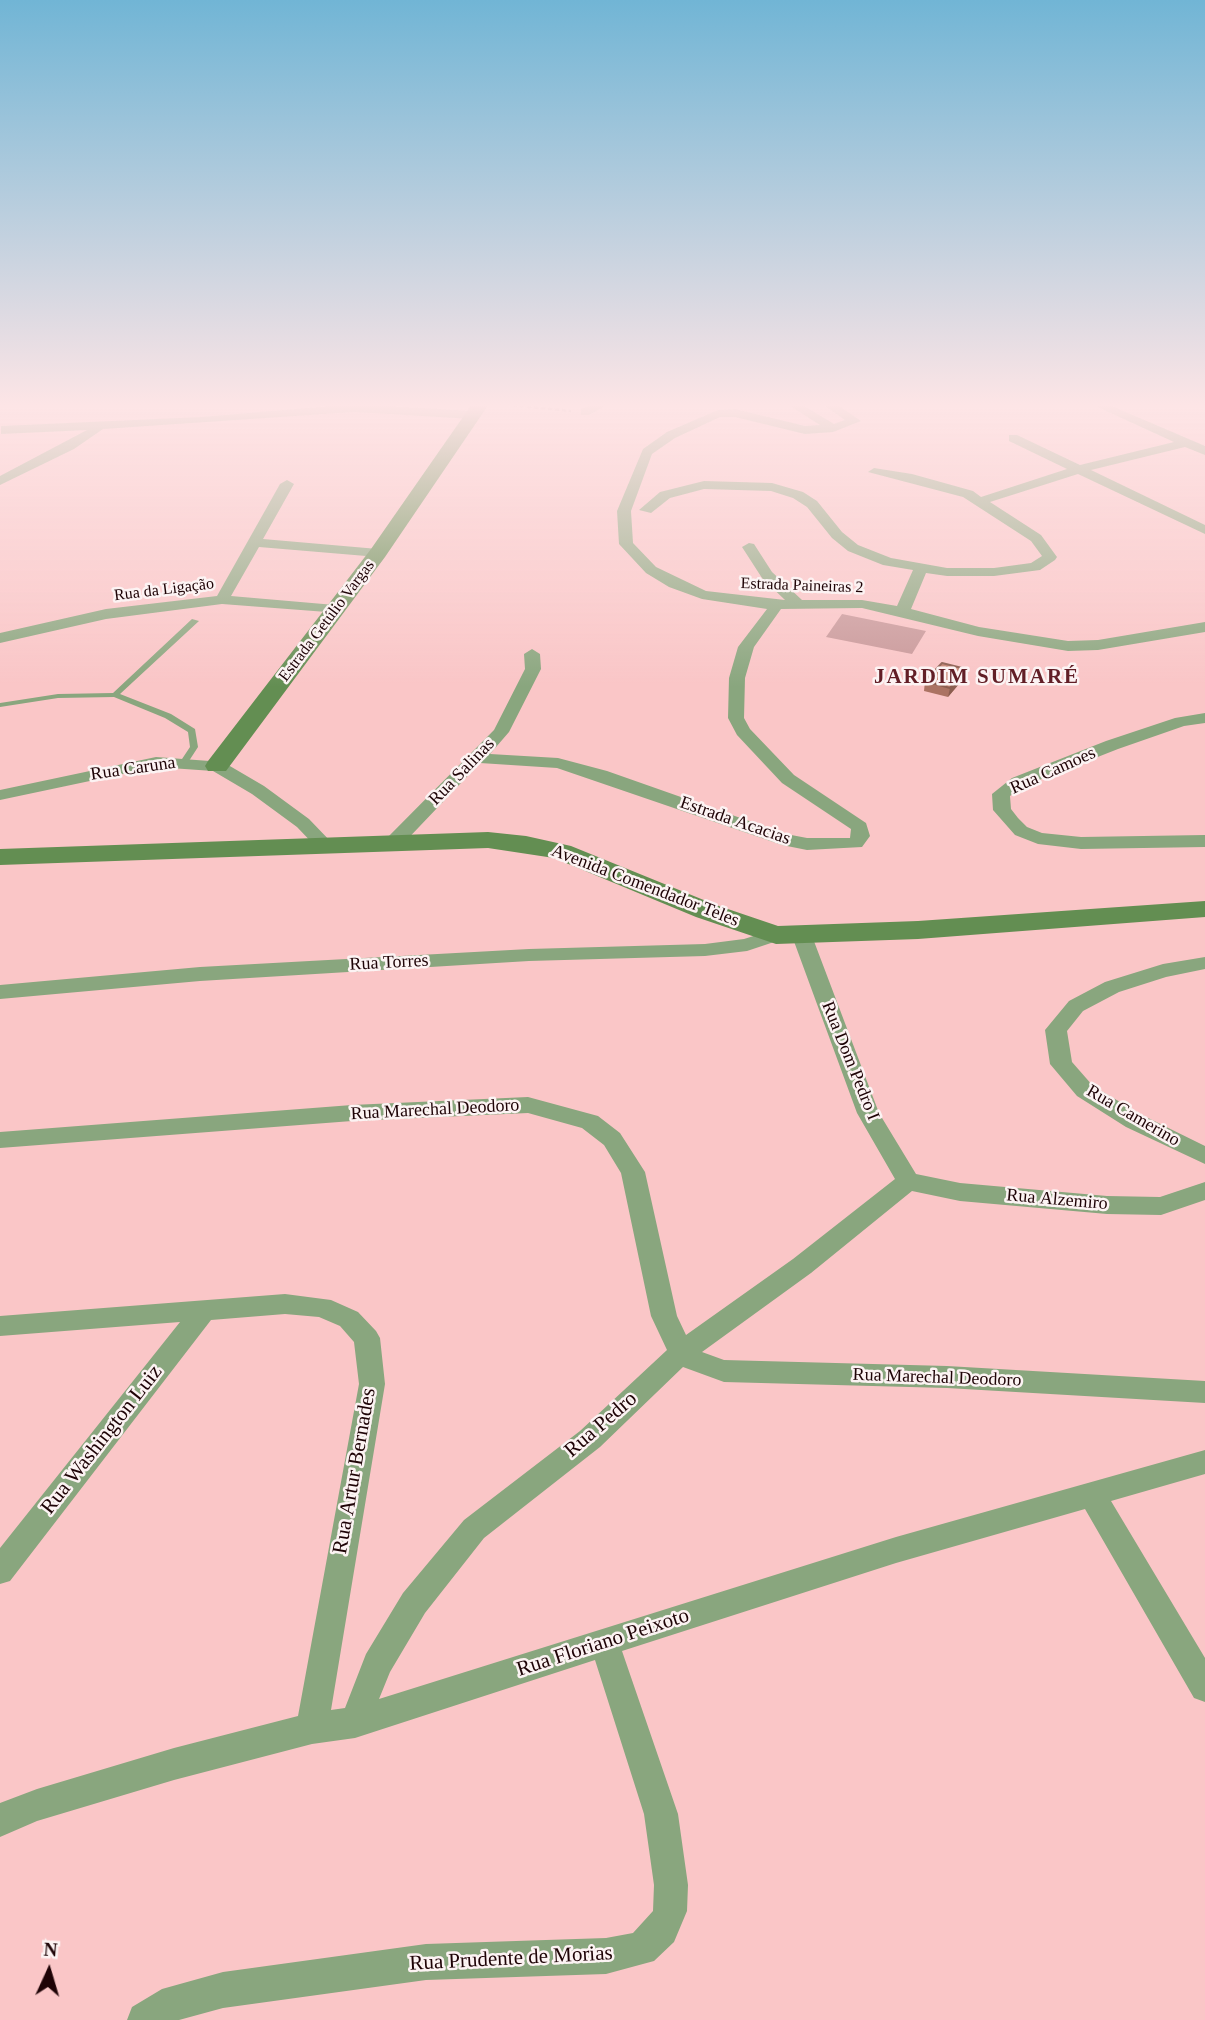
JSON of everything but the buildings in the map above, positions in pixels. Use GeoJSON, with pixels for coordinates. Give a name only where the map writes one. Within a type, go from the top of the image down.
{"type":"FeatureCollection","features":[{"type":"Feature","properties":{"kind":"main road","name":"Estrada Getúlio Vargas"},"geometry":{"type":"LineString","coordinates":[[217,766],[415,498]]}},
{"type":"Feature","properties":{"kind":"main road","name":"Avenida Comendador Teles"},"geometry":{"type":"LineString","coordinates":[[0,857],[325,845],[488,841],[526,844],[562,852],[706,911],[789,936],[1205,909]]}},
{"type":"Feature","properties":{"kind":"street"},"geometry":{"type":"LineString","coordinates":[[222,600],[280,498]]}},
{"type":"Feature","properties":{"kind":"street","name":"Estrada Paineiras 2"},"geometry":{"type":"LineString","coordinates":[[627,498],[624,511],[626,544],[651,570],[674,584],[702,595],[777,605],[862,604],[902,611],[978,632],[1068,646],[1098,645],[1205,626]]}},
{"type":"Feature","properties":{"kind":"street"},"geometry":{"type":"LineString","coordinates":[[646,510],[661,498]]}},
{"type":"Feature","properties":{"kind":"street"},"geometry":{"type":"LineString","coordinates":[[803,498],[813,504],[837,535],[853,548],[888,562],[920,570],[994,572],[1046,563],[1050,557],[1036,538],[975,498]]}},
{"type":"Feature","properties":{"kind":"street"},"geometry":{"type":"LineString","coordinates":[[981,501],[989,498]]}},
{"type":"Feature","properties":{"kind":"street"},"geometry":{"type":"LineString","coordinates":[[1140,498],[1205,530]]}},
{"type":"Feature","properties":{"kind":"street"},"geometry":{"type":"LineString","coordinates":[[256,543],[377,553]]}},
{"type":"Feature","properties":{"kind":"street"},"geometry":{"type":"LineString","coordinates":[[749,547],[767,575],[796,603]]}},
{"type":"Feature","properties":{"kind":"street"},"geometry":{"type":"LineString","coordinates":[[902,611],[920,570]]}},
{"type":"Feature","properties":{"kind":"street","name":"Rua da Ligação"},"geometry":{"type":"LineString","coordinates":[[0,638],[106,614],[222,600],[335,610]]}},
{"type":"Feature","properties":{"kind":"street","name":"Estrada Acacias"},"geometry":{"type":"LineString","coordinates":[[479,758],[558,763],[601,775],[782,839],[807,844],[855,843],[861,836],[860,827],[788,779],[743,731],[736,718],[737,678],[746,647],[777,605]]}},
{"type":"Feature","properties":{"kind":"street","name":"Rua Salinas"},"geometry":{"type":"LineString","coordinates":[[392,844],[479,758],[501,732],[533,669],[532,654]]}},
{"type":"Feature","properties":{"kind":"street","name":"Rua Camoes"},"geometry":{"type":"LineString","coordinates":[[1205,718],[1112,745],[1018,782],[1000,794],[1002,810],[1012,822],[1021,831],[1038,838],[1081,844],[1205,841]]}},
{"type":"Feature","properties":{"kind":"street","name":"Rua Caruna"},"geometry":{"type":"LineString","coordinates":[[0,795],[127,766],[184,762],[217,766],[241,778],[268,797],[325,845]]}},
{"type":"Feature","properties":{"kind":"street","name":"Rua Torres"},"geometry":{"type":"LineString","coordinates":[[0,992],[200,974],[530,955],[705,950],[789,936]]}},
{"type":"Feature","properties":{"kind":"street","name":"Rua Dom Pedro I"},"geometry":{"type":"LineString","coordinates":[[789,936],[868,1113],[908,1181]]}},
{"type":"Feature","properties":{"kind":"street","name":"Rua Camerino"},"geometry":{"type":"LineString","coordinates":[[1205,962],[1163,971],[1112,987],[1076,1006],[1056,1030],[1061,1064],[1085,1091],[1134,1121],[1205,1156]]}},
{"type":"Feature","properties":{"kind":"street","name":"Rua Marechal Deodoro"},"geometry":{"type":"LineString","coordinates":[[0,1140],[528,1105],[590,1122],[612,1139],[634,1172],[664,1316],[681,1353],[699,1363],[724,1371],[947,1377],[1205,1392]]}},
{"type":"Feature","properties":{"kind":"street","name":"Rua Alzemiro"},"geometry":{"type":"LineString","coordinates":[[908,1181],[960,1192],[1107,1205],[1161,1206],[1205,1191]]}},
{"type":"Feature","properties":{"kind":"street","name":"Rua Pedro"},"geometry":{"type":"LineString","coordinates":[[355,1722],[377,1664],[414,1603],[474,1530],[590,1438],[681,1353],[802,1266],[908,1181]]}},
{"type":"Feature","properties":{"kind":"street","name":"Rua Artur Bernades"},"geometry":{"type":"LineString","coordinates":[[0,1326],[285,1304],[322,1307],[349,1319],[367,1338],[372,1384],[312,1728]]}},
{"type":"Feature","properties":{"kind":"street","name":"Rua Washington Luiz"},"geometry":{"type":"LineString","coordinates":[[0,1571],[205,1309]]}},
{"type":"Feature","properties":{"kind":"street","name":"Rua Floriano Peixoto"},"geometry":{"type":"LineString","coordinates":[[0,1820],[37,1805],[174,1764],[312,1728],[355,1722],[896,1550],[1205,1462]]}},
{"type":"Feature","properties":{"kind":"street"},"geometry":{"type":"LineString","coordinates":[[1092,1493],[1205,1687]]}},
{"type":"Feature","properties":{"kind":"street","name":"Rua Prudente de Morias"},"geometry":{"type":"LineString","coordinates":[[145,2020],[175,2003],[223,1990],[290,1979],[426,1962],[607,1956],[642,1949],[662,1930],[670,1911],[671,1885],[661,1814],[604,1642]]}},
{"type":"Feature","properties":{"kind":"lane"},"geometry":{"type":"LineString","coordinates":[[115,695],[195,621]]}},
{"type":"Feature","properties":{"kind":"lane"},"geometry":{"type":"LineString","coordinates":[[0,705],[58,696],[115,695],[169,716],[192,731],[194,747],[184,762]]}},
{"type":"Feature","properties":{"kind":"shaded area"},"geometry":{"type":"Polygon","coordinates":[[[842,614],[926,631],[912,654],[826,637],[842,614]]]}},
{"type":"Feature","properties":{"kind":"district","name":"JARDIM SUMARÉ"},"geometry":{"type":"Point","coordinates":[977,678]}}]}
